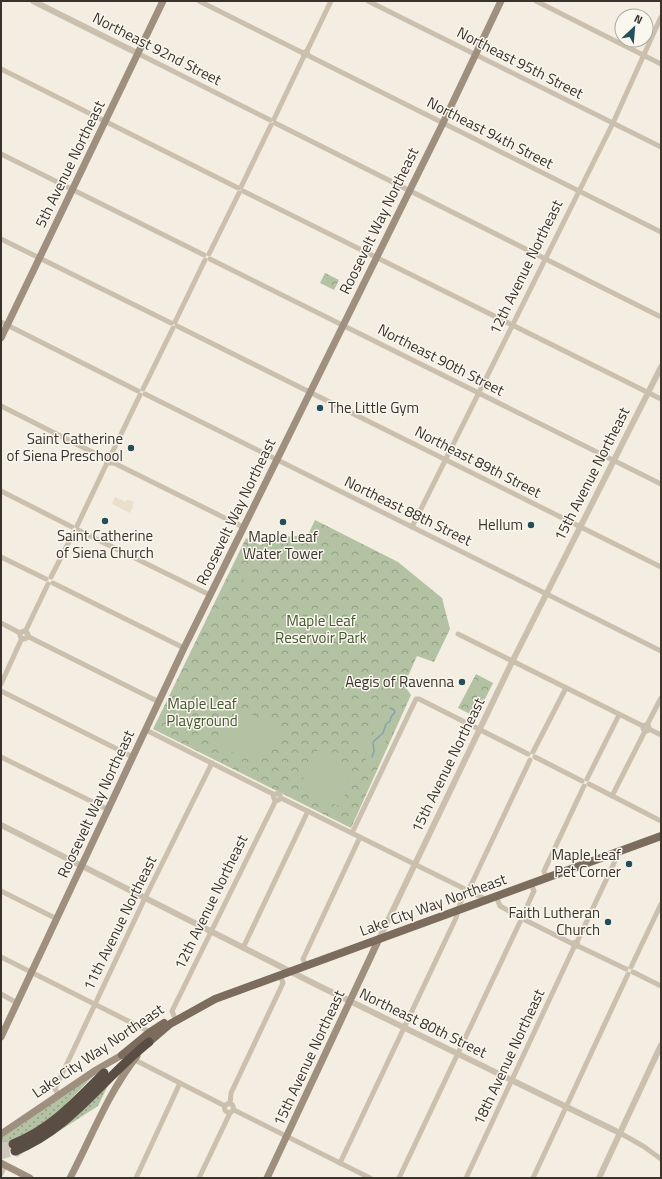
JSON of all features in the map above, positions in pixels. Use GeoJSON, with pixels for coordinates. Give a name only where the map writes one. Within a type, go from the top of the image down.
{"type":"FeatureCollection","features":[{"type":"Feature","properties":{"kind":"highway"},"geometry":{"type":"LineString","coordinates":[[122,1055],[58,1118],[14,1147],[41,1139],[63,1123],[131,1056],[149,1042]]}},
{"type":"Feature","properties":{"kind":"main road","name":"5th Avenue Northeast"},"geometry":{"type":"LineString","coordinates":[[1,338],[4,324],[39,258],[163,1]]}},
{"type":"Feature","properties":{"kind":"main road","name":"Roosevelt Way Northeast"},"geometry":{"type":"LineString","coordinates":[[1,1037],[184,648],[443,123],[501,1]]}},
{"type":"Feature","properties":{"kind":"main road","name":"Lake City Way Northeast"},"geometry":{"type":"LineString","coordinates":[[149,1042],[170,1024],[215,999],[661,836]]}},
{"type":"Feature","properties":{"kind":"main road","name":"15th Avenue Northeast"},"geometry":{"type":"LineString","coordinates":[[267,1178],[380,939]]}},
{"type":"Feature","properties":{"kind":"main road","name":"Lake City Way Northeast"},"geometry":{"type":"LineString","coordinates":[[1,1134],[96,1070],[122,1055],[150,1032],[174,1016],[202,1002],[215,999]]}},
{"type":"Feature","properties":{"kind":"main road"},"geometry":{"type":"LineString","coordinates":[[70,1178],[112,1092],[134,1060],[149,1042]]}},
{"type":"Feature","properties":{"kind":"main road"},"geometry":{"type":"LineString","coordinates":[[3,1164],[30,1178]]}},
{"type":"Feature","properties":{"kind":"street","name":"Northeast 92nd Street"},"geometry":{"type":"LineString","coordinates":[[33,1],[661,317]]}},
{"type":"Feature","properties":{"kind":"street","name":"Northeast 94th Street"},"geometry":{"type":"LineString","coordinates":[[199,1],[661,232]]}},
{"type":"Feature","properties":{"kind":"street"},"geometry":{"type":"LineString","coordinates":[[1,684],[49,581],[331,1]]}},
{"type":"Feature","properties":{"kind":"street","name":"Northeast 95th Street"},"geometry":{"type":"LineString","coordinates":[[368,1],[661,147]]}},
{"type":"Feature","properties":{"kind":"street"},"geometry":{"type":"LineString","coordinates":[[536,1],[661,64]]}},
{"type":"Feature","properties":{"kind":"street","name":"12th Avenue Northeast"},"geometry":{"type":"LineString","coordinates":[[412,527],[613,123],[661,17]]}},
{"type":"Feature","properties":{"kind":"street"},"geometry":{"type":"LineString","coordinates":[[1,69],[104,122],[661,399]]}},
{"type":"Feature","properties":{"kind":"street","name":"Northeast 90th Street"},"geometry":{"type":"LineString","coordinates":[[1,154],[661,484]]}},
{"type":"Feature","properties":{"kind":"street","name":"Northeast 89th Street"},"geometry":{"type":"LineString","coordinates":[[1,238],[661,567]]}},
{"type":"Feature","properties":{"kind":"street","name":"Northeast 88th Street"},"geometry":{"type":"LineString","coordinates":[[4,324],[661,651]]}},
{"type":"Feature","properties":{"kind":"street","name":"15th Avenue Northeast"},"geometry":{"type":"LineString","coordinates":[[380,939],[512,661],[661,367]]}},
{"type":"Feature","properties":{"kind":"street"},"geometry":{"type":"LineString","coordinates":[[1,406],[243,527]]}},
{"type":"Feature","properties":{"kind":"street"},"geometry":{"type":"LineString","coordinates":[[1,491],[210,595]]}},
{"type":"Feature","properties":{"kind":"street"},"geometry":{"type":"LineString","coordinates":[[1,556],[184,648]]}},
{"type":"Feature","properties":{"kind":"street"},"geometry":{"type":"LineString","coordinates":[[1,623],[159,702]]}},
{"type":"Feature","properties":{"kind":"street"},"geometry":{"type":"LineString","coordinates":[[458,634],[661,735]]}},
{"type":"Feature","properties":{"kind":"street"},"geometry":{"type":"LineString","coordinates":[[1,687],[1,691],[133,756]]}},
{"type":"Feature","properties":{"kind":"street"},"geometry":{"type":"LineString","coordinates":[[340,1163],[456,918],[457,911],[471,885],[531,756],[566,688]]}},
{"type":"Feature","properties":{"kind":"street"},"geometry":{"type":"LineString","coordinates":[[612,796],[661,698]]}},
{"type":"Feature","properties":{"kind":"street"},"geometry":{"type":"LineString","coordinates":[[352,833],[416,699],[419,699],[661,821]]}},
{"type":"Feature","properties":{"kind":"street"},"geometry":{"type":"LineString","coordinates":[[546,878],[544,871],[619,715]]}},
{"type":"Feature","properties":{"kind":"street"},"geometry":{"type":"LineString","coordinates":[[146,730],[277,797],[487,900]]}},
{"type":"Feature","properties":{"kind":"street"},"geometry":{"type":"LineString","coordinates":[[1,757],[109,810]]}},
{"type":"Feature","properties":{"kind":"street","name":"11th Avenue Northeast"},"geometry":{"type":"LineString","coordinates":[[59,1095],[55,1089],[94,1004],[212,763]]}},
{"type":"Feature","properties":{"kind":"street","name":"12th Avenue Northeast"},"geometry":{"type":"LineString","coordinates":[[174,1016],[172,1011],[277,797]]}},
{"type":"Feature","properties":{"kind":"street"},"geometry":{"type":"LineString","coordinates":[[243,948],[308,811]]}},
{"type":"Feature","properties":{"kind":"street","name":"Northeast 80th Street"},"geometry":{"type":"LineString","coordinates":[[1,825],[350,1002],[620,1133],[643,1146],[661,1159]]}},
{"type":"Feature","properties":{"kind":"street"},"geometry":{"type":"LineString","coordinates":[[306,966],[303,959],[360,837]]}},
{"type":"Feature","properties":{"kind":"street","name":"18th Avenue Northeast"},"geometry":{"type":"LineString","coordinates":[[466,1178],[615,861],[613,854]]}},
{"type":"Feature","properties":{"kind":"street"},"geometry":{"type":"LineString","coordinates":[[399,1178],[534,891],[531,884]]}},
{"type":"Feature","properties":{"kind":"street"},"geometry":{"type":"LineString","coordinates":[[1,891],[57,919]]}},
{"type":"Feature","properties":{"kind":"street"},"geometry":{"type":"LineString","coordinates":[[496,896],[500,906],[521,918],[661,986]]}},
{"type":"Feature","properties":{"kind":"street"},"geometry":{"type":"LineString","coordinates":[[532,1178],[661,904]]}},
{"type":"Feature","properties":{"kind":"street"},"geometry":{"type":"LineString","coordinates":[[1,957],[150,1032]]}},
{"type":"Feature","properties":{"kind":"street"},"geometry":{"type":"LineString","coordinates":[[280,975],[283,983],[231,1093],[226,1111],[232,1112],[287,1137],[370,1178]]}},
{"type":"Feature","properties":{"kind":"street"},"geometry":{"type":"LineString","coordinates":[[1,994],[17,1003]]}},
{"type":"Feature","properties":{"kind":"street"},"geometry":{"type":"LineString","coordinates":[[599,1178],[661,1045]]}},
{"type":"Feature","properties":{"kind":"street"},"geometry":{"type":"LineString","coordinates":[[134,1060],[180,1083],[233,1106],[232,1112],[199,1178]]}},
{"type":"Feature","properties":{"kind":"street"},"geometry":{"type":"LineString","coordinates":[[136,1178],[180,1083]]}},
{"type":"Feature","properties":{"kind":"street"},"geometry":{"type":"LineString","coordinates":[[1,1174],[3,1164]]}},
{"type":"Feature","properties":{"kind":"green space"},"geometry":{"type":"Polygon","coordinates":[[[325,273],[339,280],[334,290],[320,283],[325,273]]]}},
{"type":"Feature","properties":{"kind":"green space","name":"Maple Leaf Reservoir Park"},"geometry":{"type":"Polygon","coordinates":[[[315,520],[398,562],[442,598],[450,629],[434,662],[417,656],[404,685],[411,695],[351,828],[153,729],[246,538],[260,545],[284,537],[308,535],[315,520]]]}},
{"type":"Feature","properties":{"kind":"green space"},"geometry":{"type":"Polygon","coordinates":[[[250,570],[260,581],[252,589],[241,577],[250,570]]]}},
{"type":"Feature","properties":{"kind":"green space"},"geometry":{"type":"Polygon","coordinates":[[[476,674],[493,683],[476,717],[458,708],[476,674]]]}},
{"type":"Feature","properties":{"kind":"green space"},"geometry":{"type":"Polygon","coordinates":[[[394,700],[402,707],[402,713],[400,713],[395,719],[396,724],[390,727],[391,732],[386,740],[383,751],[382,750],[377,761],[372,766],[366,761],[365,751],[359,744],[359,741],[373,735],[376,727],[382,720],[381,717],[384,707],[390,705],[391,701],[394,700]]]}},
{"type":"Feature","properties":{"kind":"green space"},"geometry":{"type":"Polygon","coordinates":[[[242,709],[283,731],[276,742],[266,750],[254,755],[240,755],[220,746],[238,711],[242,709]]]}},
{"type":"Feature","properties":{"kind":"green space"},"geometry":{"type":"Polygon","coordinates":[[[319,747],[326,748],[330,751],[345,768],[348,780],[346,793],[340,807],[299,786],[319,747]]]}},
{"type":"Feature","properties":{"kind":"green space"},"geometry":{"type":"Polygon","coordinates":[[[96,1073],[67,1103],[27,1150],[17,1157],[9,1149],[9,1156],[1,1152],[1,1138],[96,1073]]]}},
{"type":"Feature","properties":{"kind":"green space"},"geometry":{"type":"Polygon","coordinates":[[[110,1081],[98,1106],[53,1135],[78,1114],[110,1081]]]}},
{"type":"Feature","properties":{"kind":"shaded area"},"geometry":{"type":"Polygon","coordinates":[[[115,497],[126,502],[126,500],[130,500],[134,502],[130,513],[112,504],[115,497]]]}},
{"type":"Feature","properties":{"kind":"waterway"},"geometry":{"type":"LineString","coordinates":[[372,757],[374,751],[373,742],[383,733],[386,724],[390,721],[395,712],[390,708]]}},
{"type":"Feature","properties":{"kind":"tunnel"},"geometry":{"type":"LineString","coordinates":[[1,1148],[13,1144]]}},
{"type":"Feature","properties":{"kind":"tunnel"},"geometry":{"type":"LineString","coordinates":[[1,1155],[15,1151]]}},
{"type":"Feature","properties":{"kind":"place","name":"The Little Gym"},"geometry":{"type":"Point","coordinates":[320,408]}},
{"type":"Feature","properties":{"kind":"place","name":"Saint Catherine of Siena Preschool"},"geometry":{"type":"Point","coordinates":[131,448]}},
{"type":"Feature","properties":{"kind":"place","name":"Saint Catherine of Siena Church"},"geometry":{"type":"Point","coordinates":[105,521]}},
{"type":"Feature","properties":{"kind":"place","name":"Maple Leaf Water Tower"},"geometry":{"type":"Point","coordinates":[283,522]}},
{"type":"Feature","properties":{"kind":"place","name":"Hellum"},"geometry":{"type":"Point","coordinates":[531,525]}},
{"type":"Feature","properties":{"kind":"place","name":"Aegis of Ravenna"},"geometry":{"type":"Point","coordinates":[462,682]}},
{"type":"Feature","properties":{"kind":"place","name":"Maple Leaf Pet Corner"},"geometry":{"type":"Point","coordinates":[629,864]}},
{"type":"Feature","properties":{"kind":"place","name":"Faith Lutheran Church"},"geometry":{"type":"Point","coordinates":[608,922]}},
{"type":"Feature","properties":{"kind":"park label","name":"Maple Leaf Playground"},"geometry":{"type":"Point","coordinates":[202,712]}}]}
